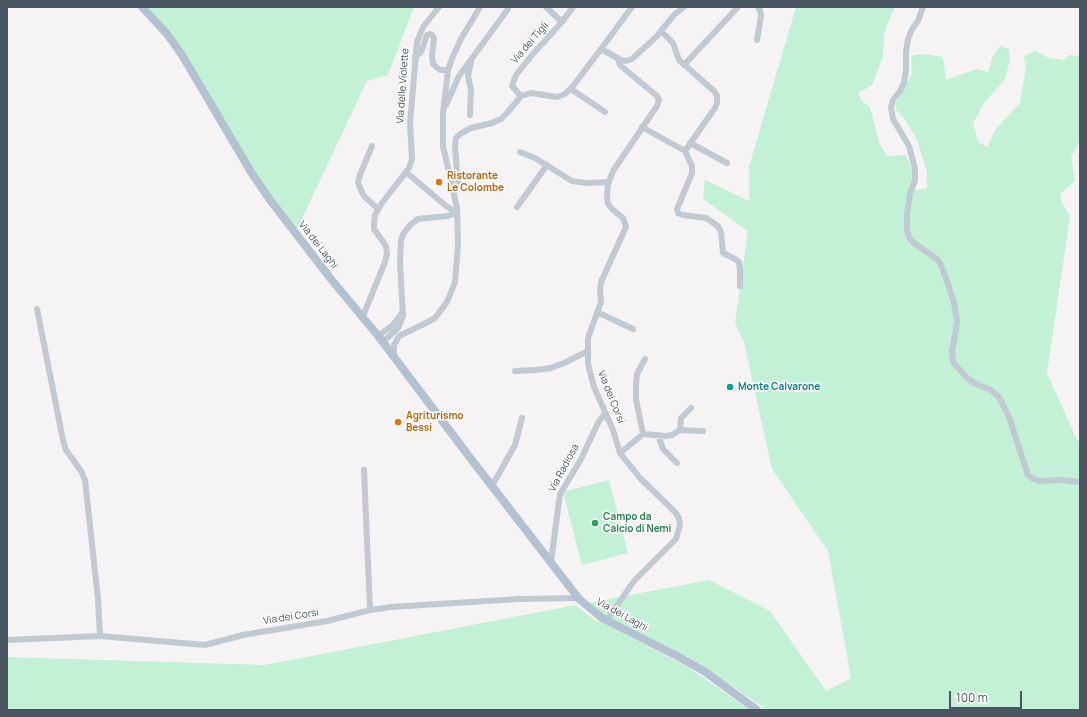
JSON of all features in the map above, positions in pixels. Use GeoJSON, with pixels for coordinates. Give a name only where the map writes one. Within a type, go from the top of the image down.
{"type":"FeatureCollection","features":[{"type":"Feature","properties":{"kind":"main road","name":"Via dei Laghi"},"geometry":{"type":"LineString","coordinates":[[142,7],[167,34],[184,58],[270,200],[382,341],[578,598],[593,612],[606,620],[700,669],[757,710]]}},
{"type":"Feature","properties":{"kind":"street","name":"Via delle Violette"},"geometry":{"type":"LineString","coordinates":[[406,172],[412,159],[410,123],[417,42],[422,30],[439,7]]}},
{"type":"Feature","properties":{"kind":"street"},"geometry":{"type":"LineString","coordinates":[[382,341],[399,336],[432,320],[440,312],[450,295],[455,282],[457,268],[458,213],[443,146],[443,113],[448,70],[455,49],[480,7]]}},
{"type":"Feature","properties":{"kind":"street","name":"Via dei Tigli"},"geometry":{"type":"LineString","coordinates":[[521,96],[512,86],[518,72],[562,22],[546,7]]}},
{"type":"Feature","properties":{"kind":"street"},"geometry":{"type":"LineString","coordinates":[[562,22],[573,7]]}},
{"type":"Feature","properties":{"kind":"street"},"geometry":{"type":"LineString","coordinates":[[454,194],[458,184],[455,149],[458,136],[470,128],[501,119],[521,96],[531,93],[557,98],[565,94],[571,89],[632,7]]}},
{"type":"Feature","properties":{"kind":"street"},"geometry":{"type":"LineString","coordinates":[[601,49],[618,59],[626,61],[632,59],[661,31],[674,15],[684,7]]}},
{"type":"Feature","properties":{"kind":"street"},"geometry":{"type":"LineString","coordinates":[[684,65],[738,7]]}},
{"type":"Feature","properties":{"kind":"street"},"geometry":{"type":"LineString","coordinates":[[757,40],[761,16],[758,7]]}},
{"type":"Feature","properties":{"kind":"street"},"geometry":{"type":"LineString","coordinates":[[924,7],[908,39],[904,83],[893,100],[891,107],[893,119],[909,146],[915,168],[915,180],[910,194],[907,214],[909,237],[914,243],[938,260],[942,267],[954,303],[957,320],[952,350],[953,362],[966,378],[989,389],[999,397],[1008,417],[1028,475],[1037,481],[1068,480],[1080,482]]}},
{"type":"Feature","properties":{"kind":"street"},"geometry":{"type":"LineString","coordinates":[[443,113],[457,79],[508,9]]}},
{"type":"Feature","properties":{"kind":"street"},"geometry":{"type":"LineString","coordinates":[[661,31],[672,42],[676,56],[684,65],[714,91],[717,99],[715,108],[685,151]]}},
{"type":"Feature","properties":{"kind":"street"},"geometry":{"type":"LineString","coordinates":[[415,56],[421,52],[427,35],[431,34],[434,38],[432,56],[433,64],[440,70],[448,70]]}},
{"type":"Feature","properties":{"kind":"street"},"geometry":{"type":"LineString","coordinates":[[470,116],[471,92],[468,72],[473,57]]}},
{"type":"Feature","properties":{"kind":"street","name":"Via dei Corsi"},"geometry":{"type":"LineString","coordinates":[[606,620],[634,581],[676,539],[680,525],[679,518],[675,512],[640,478],[620,453],[588,364],[588,338],[601,300],[601,282],[626,227],[624,218],[608,204],[606,197],[608,182],[613,171],[657,104],[658,98],[621,66],[618,59]]}},
{"type":"Feature","properties":{"kind":"street"},"geometry":{"type":"LineString","coordinates":[[457,79],[468,80]]}},
{"type":"Feature","properties":{"kind":"street"},"geometry":{"type":"LineString","coordinates":[[571,89],[605,112]]}},
{"type":"Feature","properties":{"kind":"street"},"geometry":{"type":"LineString","coordinates":[[642,127],[685,151],[692,166],[692,172],[679,205],[678,213],[706,218],[718,226],[721,232],[723,253],[735,259],[739,264],[740,286]]}},
{"type":"Feature","properties":{"kind":"street"},"geometry":{"type":"LineString","coordinates":[[690,143],[727,163]]}},
{"type":"Feature","properties":{"kind":"street"},"geometry":{"type":"LineString","coordinates":[[372,146],[358,182],[364,196],[378,209]]}},
{"type":"Feature","properties":{"kind":"street"},"geometry":{"type":"LineString","coordinates":[[520,152],[535,158],[576,183],[608,182]]}},
{"type":"Feature","properties":{"kind":"street"},"geometry":{"type":"LineString","coordinates":[[517,207],[547,165]]}},
{"type":"Feature","properties":{"kind":"street"},"geometry":{"type":"LineString","coordinates":[[362,316],[387,254],[386,246],[375,232],[374,218],[378,209],[406,172],[446,206],[458,213]]}},
{"type":"Feature","properties":{"kind":"street"},"geometry":{"type":"LineString","coordinates":[[382,341],[396,331],[400,325],[403,310],[400,263],[401,241],[403,234],[409,225],[418,219],[448,216],[458,213]]}},
{"type":"Feature","properties":{"kind":"street"},"geometry":{"type":"LineString","coordinates":[[37,309],[63,440],[66,450],[82,473],[85,480],[98,599],[100,636]]}},
{"type":"Feature","properties":{"kind":"street"},"geometry":{"type":"LineString","coordinates":[[596,312],[633,329]]}},
{"type":"Feature","properties":{"kind":"street"},"geometry":{"type":"LineString","coordinates":[[394,358],[394,344],[399,336]]}},
{"type":"Feature","properties":{"kind":"street"},"geometry":{"type":"LineString","coordinates":[[514,371],[540,370],[555,367],[588,351]]}},
{"type":"Feature","properties":{"kind":"street"},"geometry":{"type":"LineString","coordinates":[[643,434],[636,399],[636,385],[637,374],[645,359]]}},
{"type":"Feature","properties":{"kind":"street"},"geometry":{"type":"LineString","coordinates":[[680,430],[681,418],[691,408]]}},
{"type":"Feature","properties":{"kind":"street","name":"Via Radiosa"},"geometry":{"type":"LineString","coordinates":[[551,562],[560,494],[580,462],[599,421],[606,413]]}},
{"type":"Feature","properties":{"kind":"street"},"geometry":{"type":"LineString","coordinates":[[492,486],[515,445],[522,418]]}},
{"type":"Feature","properties":{"kind":"street"},"geometry":{"type":"LineString","coordinates":[[620,453],[643,434],[670,435],[680,430],[703,431]]}},
{"type":"Feature","properties":{"kind":"street"},"geometry":{"type":"LineString","coordinates":[[658,435],[663,449],[677,463]]}},
{"type":"Feature","properties":{"kind":"street"},"geometry":{"type":"LineString","coordinates":[[364,470],[370,610]]}},
{"type":"Feature","properties":{"kind":"street","name":"Via dei Corsi"},"geometry":{"type":"LineString","coordinates":[[7,640],[100,636],[205,645],[246,634],[327,621],[370,610],[519,599],[578,598]]}},
{"type":"Feature","properties":{"kind":"green space"},"geometry":{"type":"Polygon","coordinates":[[[145,7],[414,7],[388,75],[367,81],[297,229],[265,188],[219,112],[145,7]]]}},
{"type":"Feature","properties":{"kind":"green space"},"geometry":{"type":"Polygon","coordinates":[[[796,7],[895,7],[887,24],[884,36],[883,57],[872,85],[858,93],[862,101],[870,107],[879,142],[887,156],[906,155],[914,177],[912,184],[916,190],[927,188],[927,172],[917,140],[904,118],[896,110],[895,104],[912,74],[911,59],[914,55],[926,54],[943,57],[946,80],[977,69],[988,72],[993,56],[1000,46],[1009,49],[1010,60],[1005,79],[984,103],[973,123],[978,142],[988,147],[995,130],[1020,103],[1026,67],[1024,56],[1035,51],[1049,58],[1064,60],[1069,55],[1080,56],[1080,139],[1077,148],[1071,156],[1075,181],[1060,194],[1062,203],[1070,216],[1047,373],[1077,440],[1080,443],[1080,710],[767,710],[694,660],[620,625],[602,614],[589,603],[709,580],[770,611],[826,691],[851,678],[828,551],[772,469],[744,342],[735,323],[748,231],[703,199],[705,180],[749,201],[749,167],[796,7]]]}},
{"type":"Feature","properties":{"kind":"green space","name":"Campo da Calcio di Nemi"},"geometry":{"type":"Polygon","coordinates":[[[609,480],[628,553],[582,565],[563,492],[609,480]]]}},
{"type":"Feature","properties":{"kind":"green space"},"geometry":{"type":"Polygon","coordinates":[[[576,605],[596,621],[603,623],[686,666],[750,710],[7,710],[7,657],[265,665],[576,605]]]}},
{"type":"Feature","properties":{"kind":"place","name":"Ristorante Le Colombe"},"geometry":{"type":"Point","coordinates":[439,182]}},
{"type":"Feature","properties":{"kind":"place","name":"Monte Calvarone"},"geometry":{"type":"Point","coordinates":[730,387]}},
{"type":"Feature","properties":{"kind":"place","name":"Agriturismo Bessi"},"geometry":{"type":"Point","coordinates":[398,422]}},
{"type":"Feature","properties":{"kind":"place","name":"Campo da Calcio di Nemi"},"geometry":{"type":"Point","coordinates":[595,523]}}]}
